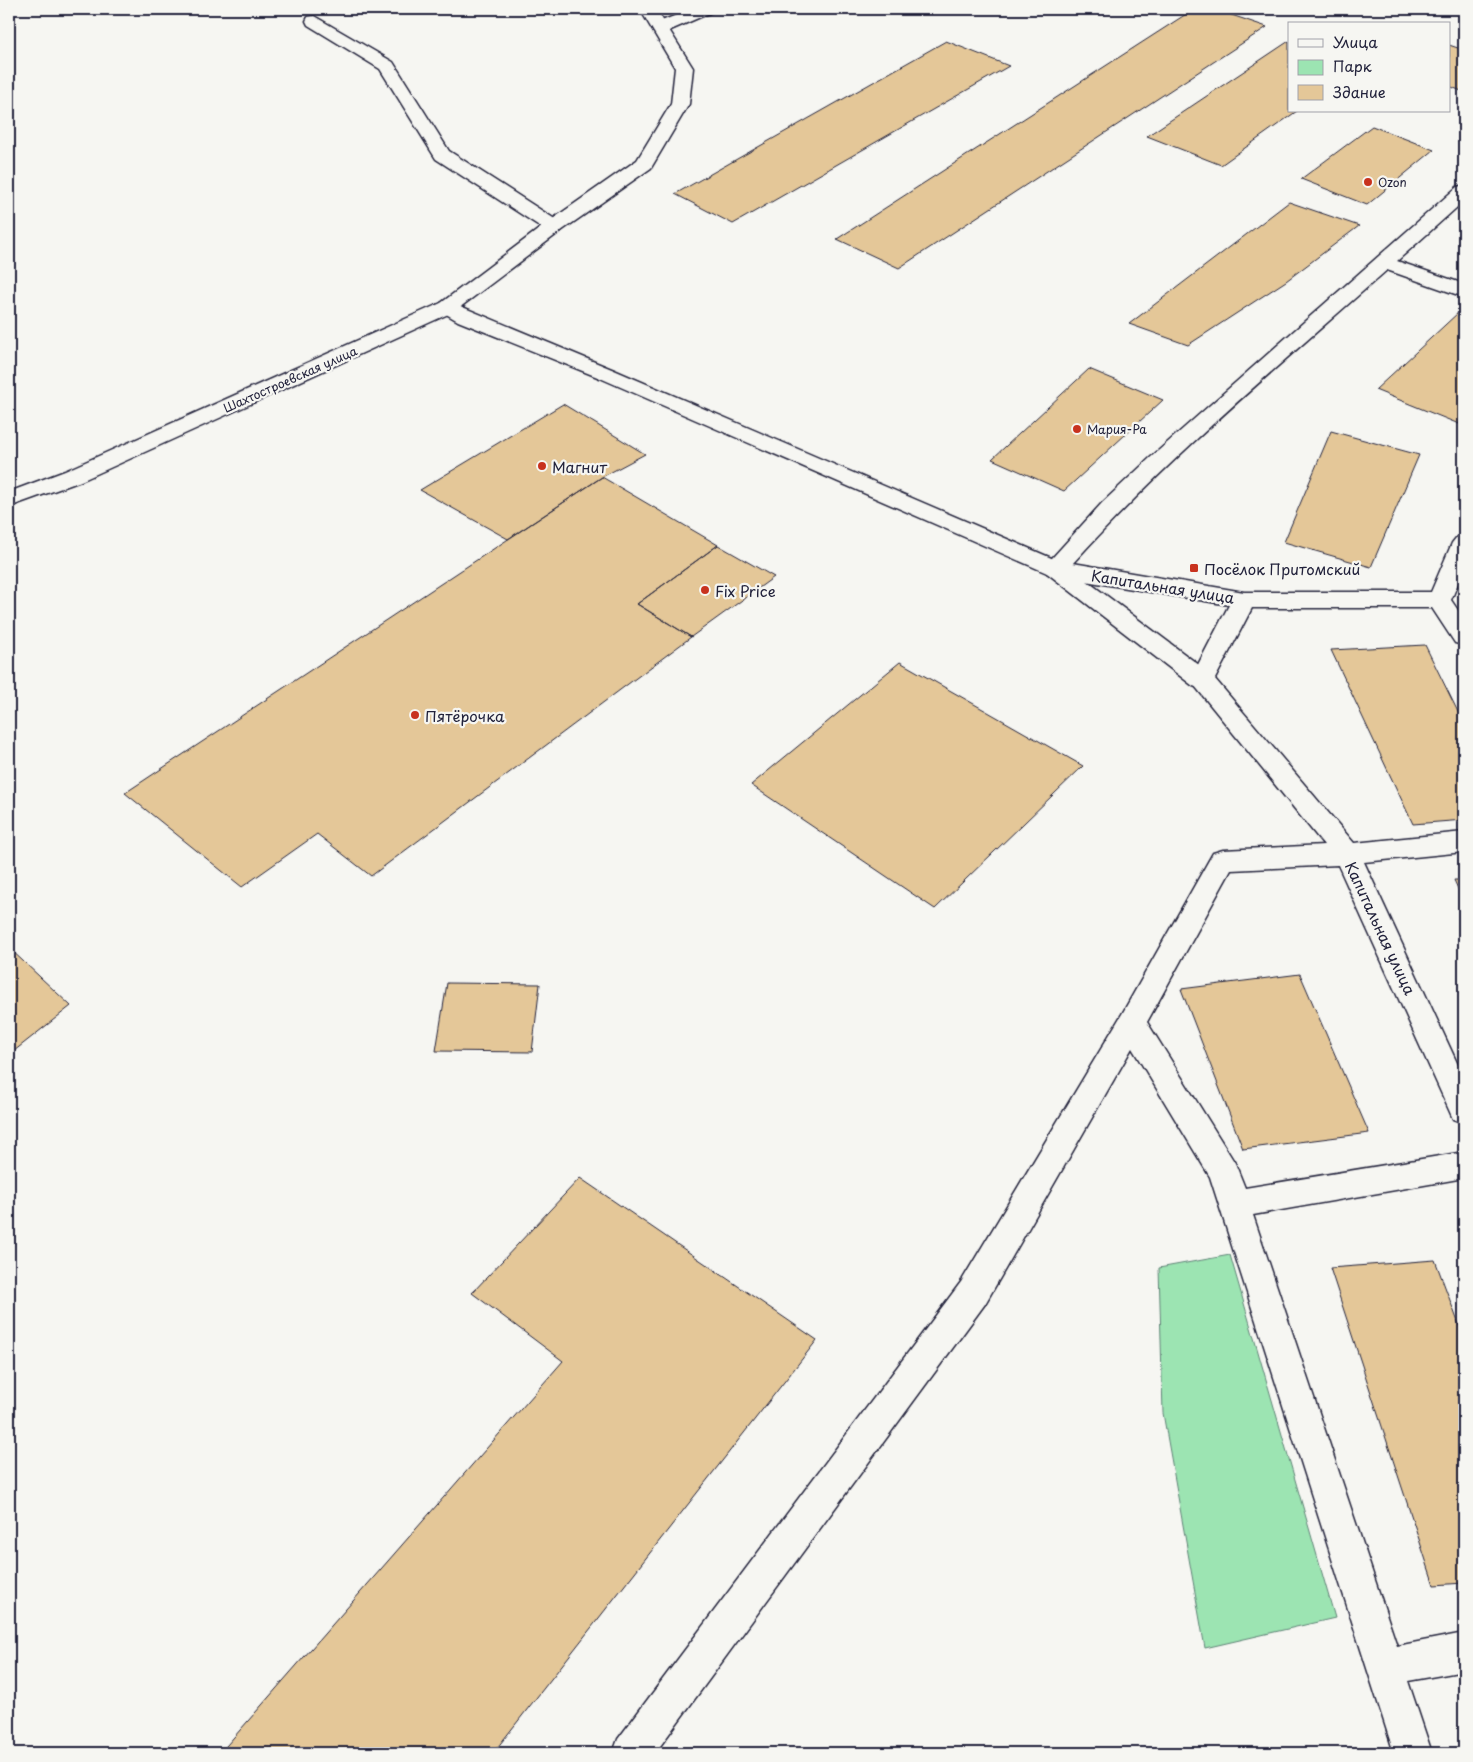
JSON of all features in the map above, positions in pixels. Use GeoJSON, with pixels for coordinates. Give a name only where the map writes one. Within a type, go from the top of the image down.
{"type":"FeatureCollection","features":[{"type":"Feature","properties":{"kind":"street","name":"Шахтостроевская улица"},"geometry":{"type":"LineString","coordinates":[[9,500],[73,476],[448,307],[554,227],[644,164],[680,104],[684,68],[648,9]]}},
{"type":"Feature","properties":{"kind":"street"},"geometry":{"type":"LineString","coordinates":[[660,28],[706,9]]}},
{"type":"Feature","properties":{"kind":"street"},"geometry":{"type":"LineString","coordinates":[[314,21],[387,66],[442,155],[554,227]]}},
{"type":"Feature","properties":{"kind":"street"},"geometry":{"type":"LineString","coordinates":[[1054,568],[1110,508],[1144,476],[1464,191]]}},
{"type":"Feature","properties":{"kind":"street"},"geometry":{"type":"LineString","coordinates":[[1383,262],[1464,291]]}},
{"type":"Feature","properties":{"kind":"street"},"geometry":{"type":"LineString","coordinates":[[448,307],[465,317],[607,374],[1054,568],[1202,680]]}},
{"type":"Feature","properties":{"kind":"street"},"geometry":{"type":"LineString","coordinates":[[1439,600],[1464,543]]}},
{"type":"Feature","properties":{"kind":"street","name":"Капитальная улица"},"geometry":{"type":"LineString","coordinates":[[1054,568],[1244,600],[1202,680],[1347,854],[1464,1110]]}},
{"type":"Feature","properties":{"kind":"street"},"geometry":{"type":"LineString","coordinates":[[1244,600],[1439,600]]}},
{"type":"Feature","properties":{"kind":"street"},"geometry":{"type":"LineString","coordinates":[[1439,600],[1464,637]]}},
{"type":"Feature","properties":{"kind":"street"},"geometry":{"type":"LineString","coordinates":[[632,1753],[973,1293],[1132,1022],[1223,860],[1347,854],[1464,842]]}},
{"type":"Feature","properties":{"kind":"street"},"geometry":{"type":"LineString","coordinates":[[1132,1022],[1224,1173],[1413,1753]]}},
{"type":"Feature","properties":{"kind":"street"},"geometry":{"type":"LineString","coordinates":[[1234,1204],[1464,1165]]}},
{"type":"Feature","properties":{"kind":"street"},"geometry":{"type":"LineString","coordinates":[[1384,1667],[1464,1652]]}},
{"type":"Feature","properties":{"kind":"green space"},"geometry":{"type":"Polygon","coordinates":[[[1230,1255],[1335,1618],[1205,1648],[1163,1413],[1159,1268],[1230,1255]]]}},
{"type":"Feature","properties":{"kind":"building"},"geometry":{"type":"Polygon","coordinates":[[[1194,9],[1214,9],[1267,27],[899,268],[837,239],[1194,9]]]}},
{"type":"Feature","properties":{"kind":"building"},"geometry":{"type":"Polygon","coordinates":[[[946,41],[1009,66],[733,224],[675,194],[946,41]]]}},
{"type":"Feature","properties":{"kind":"building"},"geometry":{"type":"Polygon","coordinates":[[[1288,42],[1288,112],[1296,112],[1221,165],[1147,136],[1288,42]]]}},
{"type":"Feature","properties":{"kind":"building"},"geometry":{"type":"Polygon","coordinates":[[[1450,45],[1464,50],[1464,92],[1450,86],[1450,45]]]}},
{"type":"Feature","properties":{"kind":"building"},"geometry":{"type":"Polygon","coordinates":[[[1372,126],[1434,150],[1367,205],[1301,179],[1372,126]]]}},
{"type":"Feature","properties":{"kind":"building"},"geometry":{"type":"Polygon","coordinates":[[[1289,202],[1359,226],[1286,281],[1188,345],[1129,324],[1289,202]]]}},
{"type":"Feature","properties":{"kind":"building"},"geometry":{"type":"Polygon","coordinates":[[[1459,312],[1464,314],[1464,418],[1459,424],[1375,390],[1459,312]]]}},
{"type":"Feature","properties":{"kind":"building","name":"Мария-Ра"},"geometry":{"type":"Polygon","coordinates":[[[1089,369],[1163,400],[1064,491],[992,459],[1089,369]]]}},
{"type":"Feature","properties":{"kind":"building","name":"Магнит"},"geometry":{"type":"Polygon","coordinates":[[[563,404],[645,454],[602,477],[508,539],[420,490],[563,404]]]}},
{"type":"Feature","properties":{"kind":"building"},"geometry":{"type":"Polygon","coordinates":[[[1331,431],[1419,455],[1371,567],[1284,542],[1331,431]]]}},
{"type":"Feature","properties":{"kind":"building","name":"Пятёрочка"},"geometry":{"type":"Polygon","coordinates":[[[602,477],[718,545],[637,604],[691,637],[371,876],[317,834],[242,887],[125,793],[602,477]]]}},
{"type":"Feature","properties":{"kind":"building","name":"Fix Price"},"geometry":{"type":"Polygon","coordinates":[[[718,545],[774,577],[691,637],[637,604],[718,545]]]}},
{"type":"Feature","properties":{"kind":"building"},"geometry":{"type":"Polygon","coordinates":[[[1425,645],[1464,724],[1464,820],[1413,824],[1331,650],[1425,645]]]}},
{"type":"Feature","properties":{"kind":"building"},"geometry":{"type":"Polygon","coordinates":[[[900,662],[1083,766],[935,909],[751,785],[900,662]]]}},
{"type":"Feature","properties":{"kind":"building"},"geometry":{"type":"Polygon","coordinates":[[[1454,880],[1464,880],[1464,902],[1454,880]]]}},
{"type":"Feature","properties":{"kind":"building"},"geometry":{"type":"Polygon","coordinates":[[[9,948],[71,1006],[9,1055],[9,948]]]}},
{"type":"Feature","properties":{"kind":"building"},"geometry":{"type":"Polygon","coordinates":[[[1300,974],[1369,1133],[1243,1149],[1181,989],[1300,974]]]}},
{"type":"Feature","properties":{"kind":"building"},"geometry":{"type":"Polygon","coordinates":[[[447,983],[540,984],[532,1052],[436,1051],[447,983]]]}},
{"type":"Feature","properties":{"kind":"building"},"geometry":{"type":"Polygon","coordinates":[[[580,1178],[817,1340],[493,1753],[220,1753],[563,1361],[472,1293],[580,1178]]]}},
{"type":"Feature","properties":{"kind":"building"},"geometry":{"type":"Polygon","coordinates":[[[1435,1260],[1464,1338],[1464,1583],[1434,1585],[1330,1268],[1435,1260]]]}},
{"type":"Feature","properties":{"kind":"place","name":"Ozon"},"geometry":{"type":"Point","coordinates":[1368,182]}},
{"type":"Feature","properties":{"kind":"place","name":"Мария-Ра"},"geometry":{"type":"Point","coordinates":[1077,429]}},
{"type":"Feature","properties":{"kind":"place","name":"Магнит"},"geometry":{"type":"Point","coordinates":[542,466]}},
{"type":"Feature","properties":{"kind":"place","name":"Посёлок Притомский"},"geometry":{"type":"Point","coordinates":[1194,568]}},
{"type":"Feature","properties":{"kind":"place","name":"Fix Price"},"geometry":{"type":"Point","coordinates":[705,590]}},
{"type":"Feature","properties":{"kind":"place","name":"Пятёрочка"},"geometry":{"type":"Point","coordinates":[415,715]}}]}
